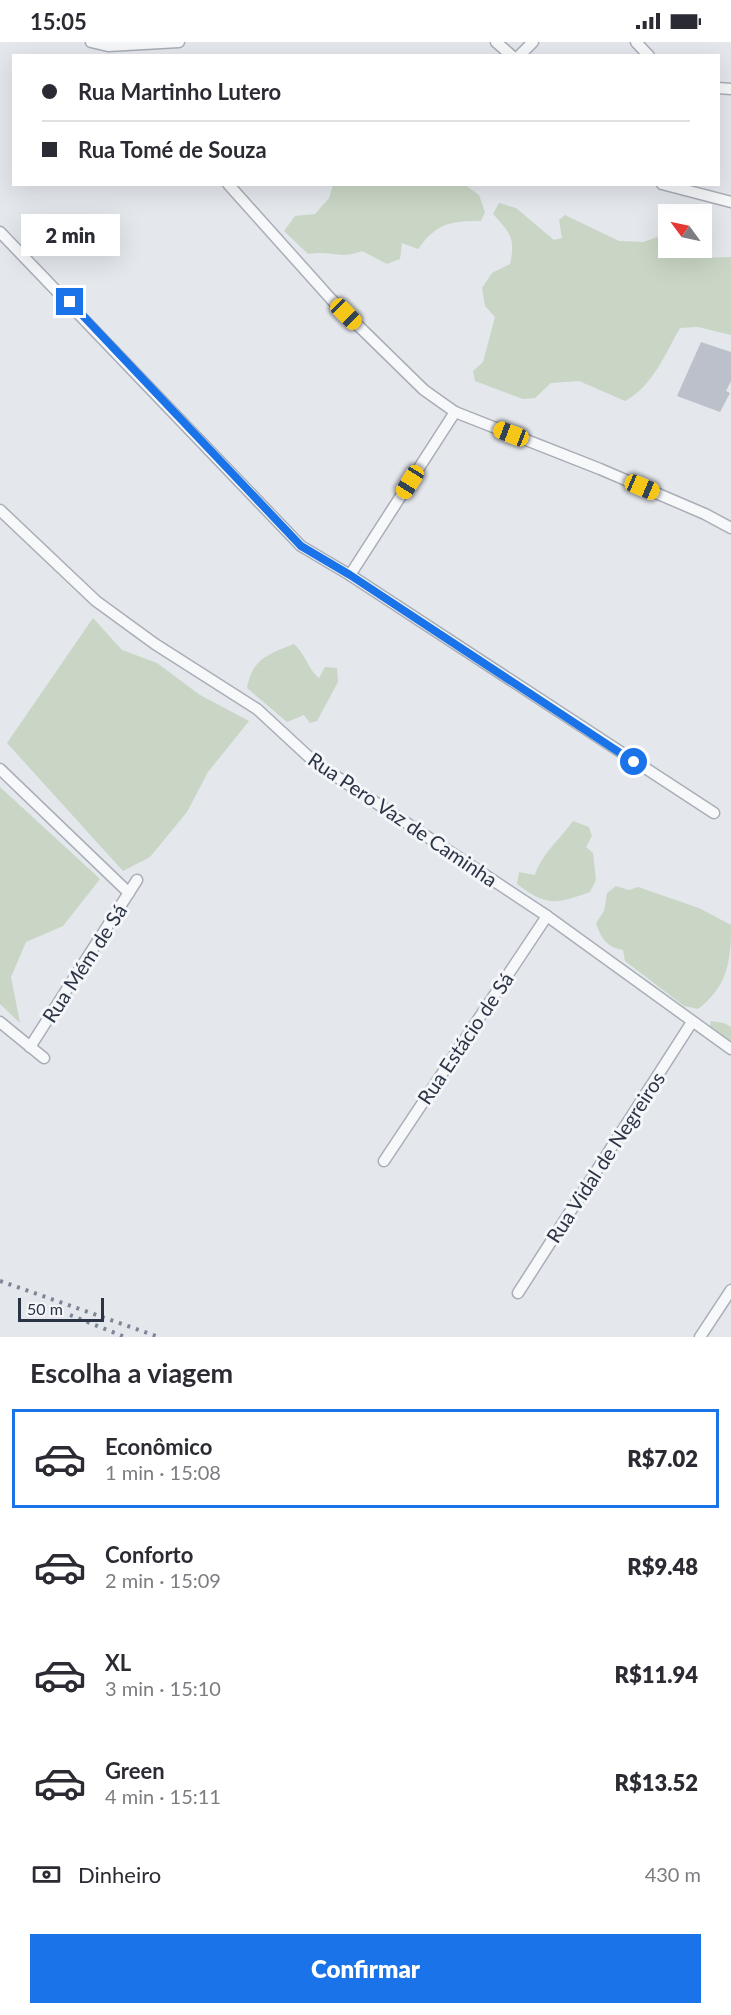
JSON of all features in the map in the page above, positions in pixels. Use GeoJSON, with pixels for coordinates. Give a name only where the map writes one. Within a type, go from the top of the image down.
{"type":"FeatureCollection","features":[{"type":"Feature","properties":{"kind":"street"},"geometry":{"type":"LineString","coordinates":[[90,42],[108,46],[178,42]]}},
{"type":"Feature","properties":{"kind":"street"},"geometry":{"type":"LineString","coordinates":[[90,42],[102,54]]}},
{"type":"Feature","properties":{"kind":"street"},"geometry":{"type":"LineString","coordinates":[[496,42],[510,54]]}},
{"type":"Feature","properties":{"kind":"street"},"geometry":{"type":"LineString","coordinates":[[521,54],[533,42]]}},
{"type":"Feature","properties":{"kind":"street"},"geometry":{"type":"LineString","coordinates":[[636,42],[647,54]]}},
{"type":"Feature","properties":{"kind":"street"},"geometry":{"type":"LineString","coordinates":[[230,186],[331,299],[418,384],[455,412],[600,469],[705,514],[731,528]]}},
{"type":"Feature","properties":{"kind":"street"},"geometry":{"type":"LineString","coordinates":[[670,186],[731,202]]}},
{"type":"Feature","properties":{"kind":"street"},"geometry":{"type":"LineString","coordinates":[[0,232],[295,540],[312,554],[350,575],[714,813]]}},
{"type":"Feature","properties":{"kind":"street"},"geometry":{"type":"LineString","coordinates":[[350,575],[455,412]]}},
{"type":"Feature","properties":{"kind":"street","name":"Rua Pero Vaz de Caminha"},"geometry":{"type":"LineString","coordinates":[[0,510],[79,585],[130,627],[257,709],[309,757],[548,916],[731,1049]]}},
{"type":"Feature","properties":{"kind":"street"},"geometry":{"type":"LineString","coordinates":[[0,769],[129,893]]}},
{"type":"Feature","properties":{"kind":"street","name":"Rua Mém de Sá"},"geometry":{"type":"LineString","coordinates":[[30,1047],[137,879]]}},
{"type":"Feature","properties":{"kind":"street","name":"Rua Estácio de Sá"},"geometry":{"type":"LineString","coordinates":[[384,1161],[548,916]]}},
{"type":"Feature","properties":{"kind":"street"},"geometry":{"type":"LineString","coordinates":[[0,1022],[44,1058]]}},
{"type":"Feature","properties":{"kind":"street","name":"Rua Vidal de Negreiros"},"geometry":{"type":"LineString","coordinates":[[518,1293],[692,1022]]}},
{"type":"Feature","properties":{"kind":"street"},"geometry":{"type":"LineString","coordinates":[[700,1337],[731,1290]]}},
{"type":"Feature","properties":{"kind":"green space"},"geometry":{"type":"Polygon","coordinates":[[[333,186],[466,186],[479,195],[485,212],[481,221],[445,225],[425,240],[418,249],[402,243],[400,259],[387,264],[362,251],[347,255],[308,254],[284,231],[295,216],[315,214],[329,198],[333,186]]]}},
{"type":"Feature","properties":{"kind":"green space"},"geometry":{"type":"Polygon","coordinates":[[[499,203],[516,208],[554,240],[562,238],[559,220],[565,215],[619,241],[643,242],[658,237],[658,258],[731,257],[731,335],[698,327],[680,328],[651,378],[635,395],[625,401],[579,381],[551,383],[535,398],[523,399],[475,381],[473,371],[483,362],[495,317],[485,306],[482,288],[492,273],[510,264],[512,255],[510,236],[493,214],[499,203]]]}},
{"type":"Feature","properties":{"kind":"green space"},"geometry":{"type":"Polygon","coordinates":[[[93,618],[122,650],[157,663],[200,695],[249,721],[208,772],[187,812],[150,857],[123,871],[7,743],[93,618]]]}},
{"type":"Feature","properties":{"kind":"green space"},"geometry":{"type":"Polygon","coordinates":[[[294,644],[319,678],[325,667],[337,668],[338,682],[317,721],[310,723],[304,715],[287,722],[247,688],[257,664],[276,651],[294,644]]]}},
{"type":"Feature","properties":{"kind":"green space"},"geometry":{"type":"Polygon","coordinates":[[[0,787],[100,879],[63,926],[26,942],[11,977],[20,1023],[0,1004],[0,787]]]}},
{"type":"Feature","properties":{"kind":"green space"},"geometry":{"type":"Polygon","coordinates":[[[573,821],[589,827],[592,836],[586,847],[593,853],[596,880],[590,892],[568,899],[552,901],[536,897],[517,884],[519,872],[535,875],[546,854],[573,821]]]}},
{"type":"Feature","properties":{"kind":"green space"},"geometry":{"type":"Polygon","coordinates":[[[616,886],[629,890],[638,887],[699,908],[731,925],[726,972],[716,991],[698,1009],[684,1006],[625,961],[623,950],[612,947],[602,937],[596,923],[604,911],[607,893],[616,886]]]}},
{"type":"Feature","properties":{"kind":"green space"},"geometry":{"type":"Polygon","coordinates":[[[711,1021],[724,1023],[731,1027],[731,1042],[710,1027],[711,1021]]]}},
{"type":"Feature","properties":{"kind":"building"},"geometry":{"type":"Polygon","coordinates":[[[701,342],[731,352],[731,381],[726,391],[730,393],[720,412],[677,396],[701,342]]]}},
{"type":"Feature","properties":{"kind":"railway"},"geometry":{"type":"LineString","coordinates":[[0,1281],[159,1337]]}},
{"type":"Feature","properties":{"kind":"railway"},"geometry":{"type":"LineString","coordinates":[[70,1315],[125,1337]]}},
{"type":"Feature","properties":{"kind":"route"},"geometry":{"type":"LineString","coordinates":[[70,302],[301,546],[350,575],[634,762]]}}]}
